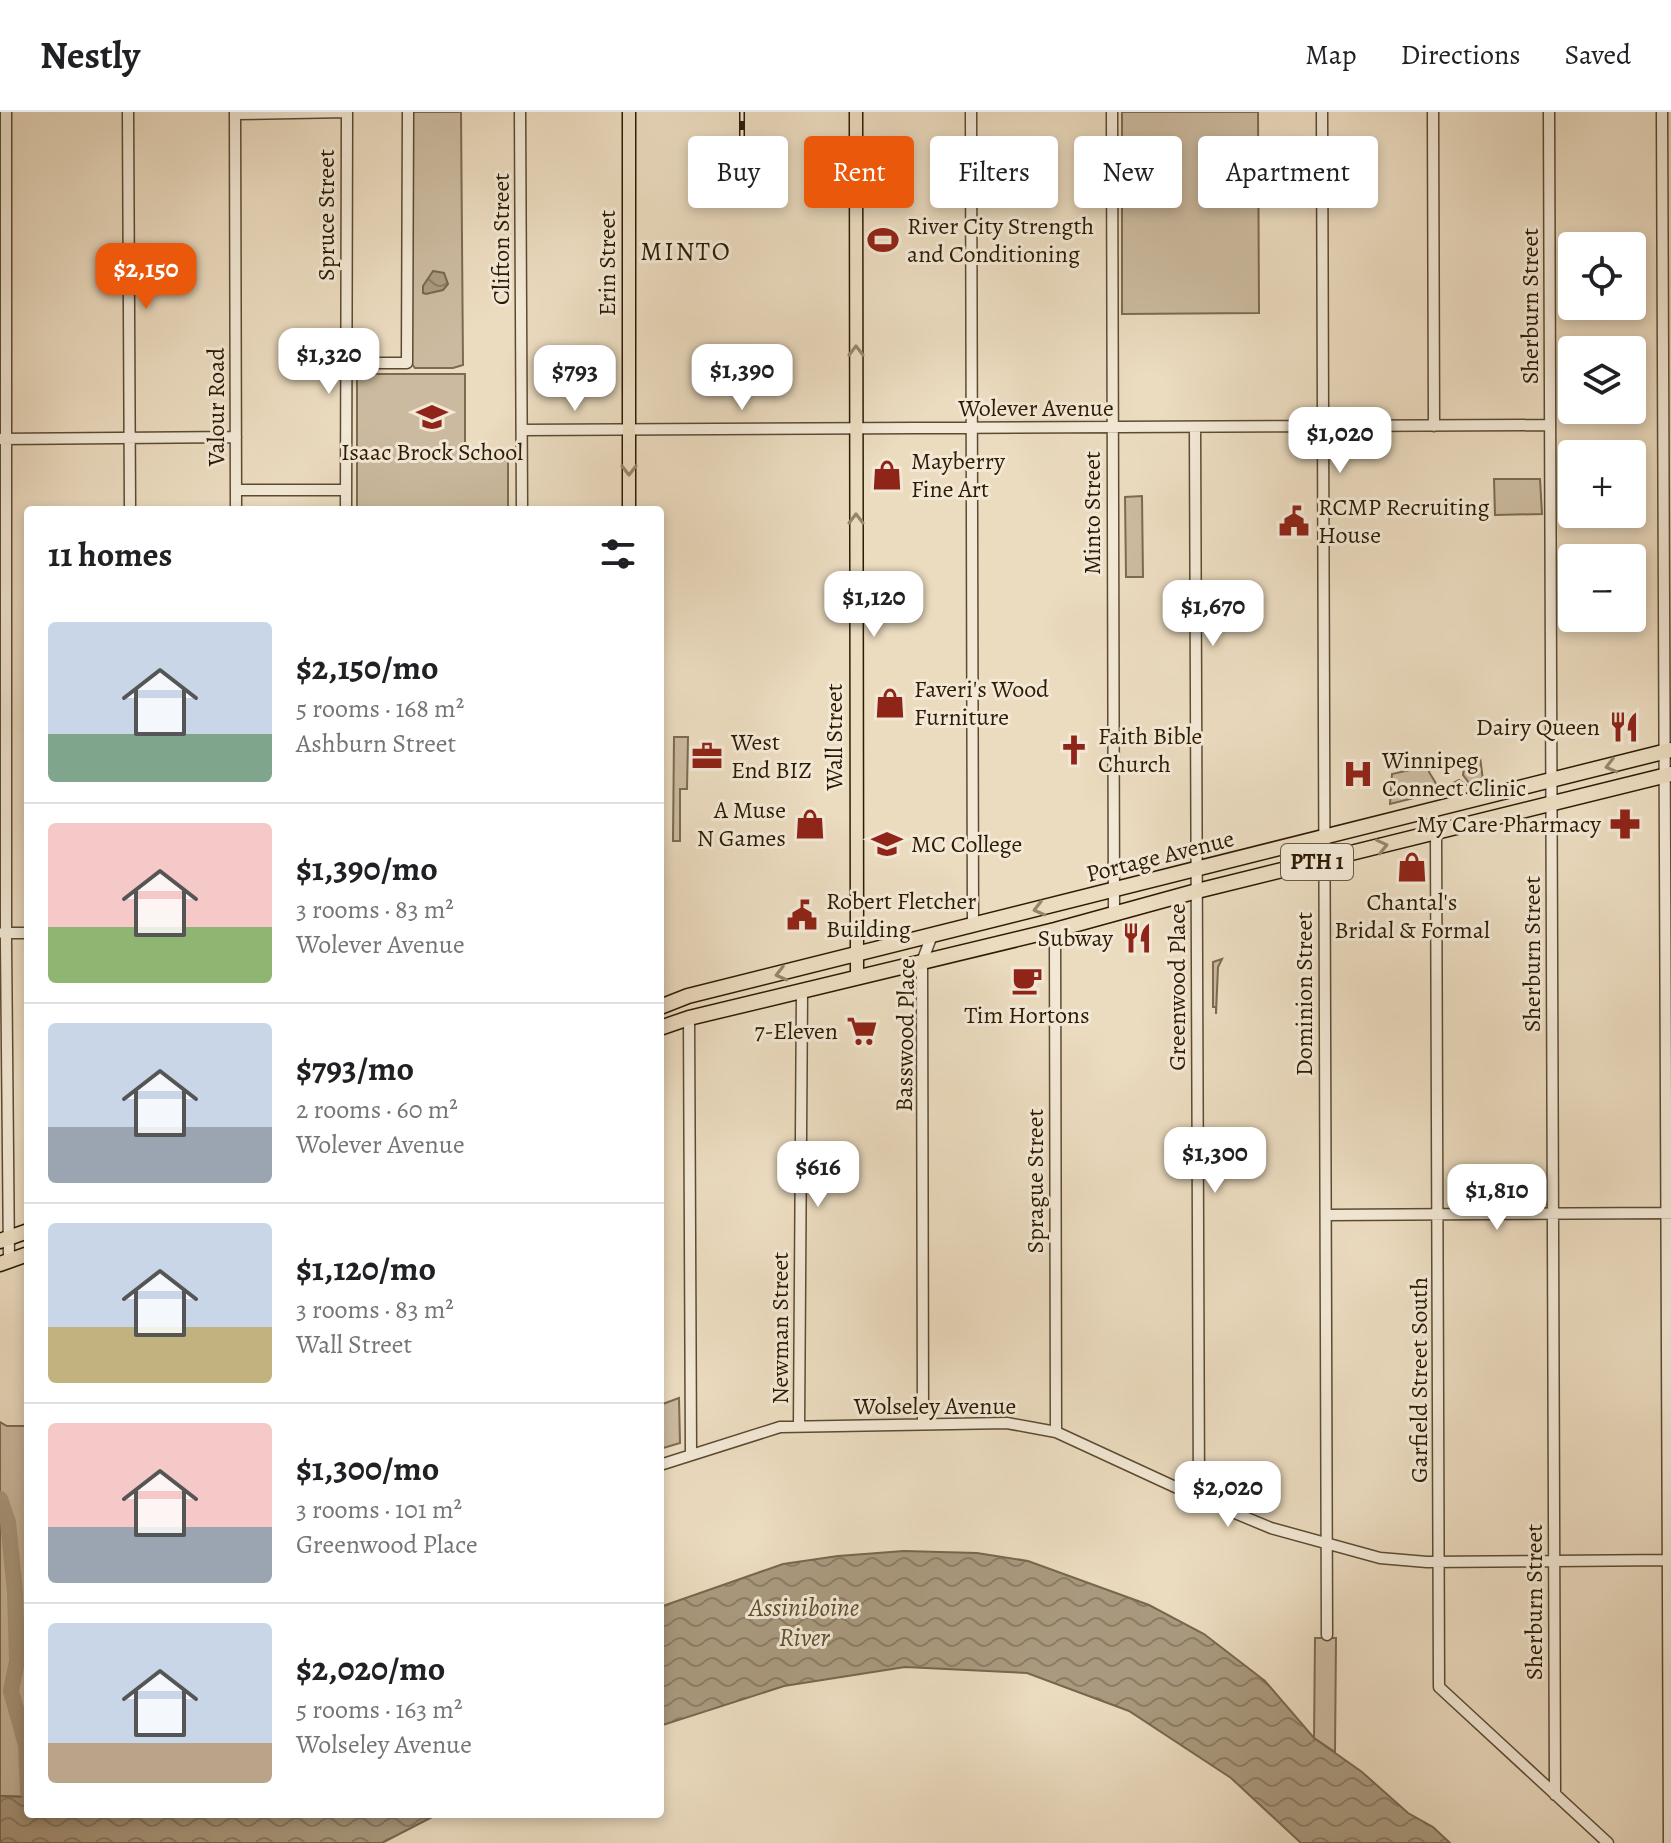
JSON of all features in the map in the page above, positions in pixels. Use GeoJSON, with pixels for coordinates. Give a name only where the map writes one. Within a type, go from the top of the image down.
{"type":"FeatureCollection","features":[{"type":"Feature","properties":{"kind":"highway","name":"Portage Avenue"},"geometry":{"type":"LineString","coordinates":[[664,1005],[688,996],[1668,751]]}},
{"type":"Feature","properties":{"kind":"highway","name":"Portage Avenue"},"geometry":{"type":"LineString","coordinates":[[664,1027],[1668,775]]}},
{"type":"Feature","properties":{"kind":"highway"},"geometry":{"type":"LineString","coordinates":[[4,1240],[24,1232]]}},
{"type":"Feature","properties":{"kind":"highway"},"geometry":{"type":"LineString","coordinates":[[5,1262],[24,1255]]}},
{"type":"Feature","properties":{"kind":"main road","name":"Erin Street"},"geometry":{"type":"LineString","coordinates":[[629,112],[629,506]]}},
{"type":"Feature","properties":{"kind":"main road","name":"Wall Street"},"geometry":{"type":"LineString","coordinates":[[856,112],[857,978]]}},
{"type":"Feature","properties":{"kind":"street"},"geometry":{"type":"LineString","coordinates":[[5,1262],[6,112]]}},
{"type":"Feature","properties":{"kind":"street"},"geometry":{"type":"LineString","coordinates":[[128,112],[130,506]]}},
{"type":"Feature","properties":{"kind":"street"},"geometry":{"type":"LineString","coordinates":[[235,113],[347,112]]}},
{"type":"Feature","properties":{"kind":"street","name":"Spruce Street"},"geometry":{"type":"LineString","coordinates":[[346,506],[347,112]]}},
{"type":"Feature","properties":{"kind":"street"},"geometry":{"type":"LineString","coordinates":[[346,363],[407,363],[408,112]]}},
{"type":"Feature","properties":{"kind":"street","name":"Clifton Street"},"geometry":{"type":"LineString","coordinates":[[520,112],[522,506]]}},
{"type":"Feature","properties":{"kind":"street"},"geometry":{"type":"LineString","coordinates":[[971,112],[973,925]]}},
{"type":"Feature","properties":{"kind":"street","name":"Minto Street"},"geometry":{"type":"LineString","coordinates":[[1112,112],[1114,914]]}},
{"type":"Feature","properties":{"kind":"street","name":"Dominion Street"},"geometry":{"type":"LineString","coordinates":[[1322,112],[1327,1635]]}},
{"type":"Feature","properties":{"kind":"street"},"geometry":{"type":"LineString","coordinates":[[1433,112],[1434,426]]}},
{"type":"Feature","properties":{"kind":"street","name":"Sherburn Street"},"geometry":{"type":"LineString","coordinates":[[1549,112],[1555,1795]]}},
{"type":"Feature","properties":{"kind":"street"},"geometry":{"type":"LineString","coordinates":[[1662,112],[1668,751],[1669,1843]]}},
{"type":"Feature","properties":{"kind":"street","name":"Valour Road"},"geometry":{"type":"LineString","coordinates":[[235,113],[236,506]]}},
{"type":"Feature","properties":{"kind":"street","name":"Wolever Avenue"},"geometry":{"type":"LineString","coordinates":[[522,430],[1550,425]]}},
{"type":"Feature","properties":{"kind":"street","name":"Greenwood Place"},"geometry":{"type":"LineString","coordinates":[[1195,427],[1199,1498]]}},
{"type":"Feature","properties":{"kind":"street"},"geometry":{"type":"LineString","coordinates":[[4,439],[236,437]]}},
{"type":"Feature","properties":{"kind":"street"},"geometry":{"type":"LineString","coordinates":[[236,490],[346,490]]}},
{"type":"Feature","properties":{"kind":"street","name":"Garfield Street South"},"geometry":{"type":"LineString","coordinates":[[1436,833],[1440,1216],[1439,1687],[1555,1795]]}},
{"type":"Feature","properties":{"kind":"street","name":"Sprague Street"},"geometry":{"type":"LineString","coordinates":[[1055,930],[1056,1432]]}},
{"type":"Feature","properties":{"kind":"street"},"geometry":{"type":"LineString","coordinates":[[3,933],[24,933]]}},
{"type":"Feature","properties":{"kind":"street","name":"Basswood Place"},"geometry":{"type":"LineString","coordinates":[[923,1424],[922,962],[932,935]]}},
{"type":"Feature","properties":{"kind":"street","name":"Newman Street"},"geometry":{"type":"LineString","coordinates":[[799,1426],[802,991]]}},
{"type":"Feature","properties":{"kind":"street"},"geometry":{"type":"LineString","coordinates":[[689,1018],[691,1455]]}},
{"type":"Feature","properties":{"kind":"street"},"geometry":{"type":"LineString","coordinates":[[1326,1215],[1669,1213]]}},
{"type":"Feature","properties":{"kind":"street","name":"Wolseley Avenue"},"geometry":{"type":"LineString","coordinates":[[664,1464],[769,1430],[799,1426],[1007,1423],[1056,1432],[1271,1528],[1380,1558],[1440,1561],[1669,1560]]}},
{"type":"Feature","properties":{"kind":"street"},"geometry":{"type":"LineString","coordinates":[[1555,1795],[1608,1843]]}},
{"type":"Feature","properties":{"kind":"shaded area"},"geometry":{"type":"Polygon","coordinates":[[[412,112],[461,112],[463,365],[453,368],[415,368],[411,363],[412,112]]]}},
{"type":"Feature","properties":{"kind":"shaded area"},"geometry":{"type":"Polygon","coordinates":[[[1122,112],[1258,112],[1258,136],[1198,136],[1198,208],[1258,208],[1259,313],[1122,314],[1122,208],[1182,208],[1182,136],[1122,136],[1122,112]]]}},
{"type":"Feature","properties":{"kind":"shaded area","name":"Isaac Brock School"},"geometry":{"type":"Polygon","coordinates":[[[357,374],[465,374],[465,459],[508,460],[508,506],[357,506],[357,374]]]}},
{"type":"Feature","properties":{"kind":"shaded area"},"geometry":{"type":"Polygon","coordinates":[[[1494,479],[1540,479],[1542,514],[1495,515],[1494,479]]]}},
{"type":"Feature","properties":{"kind":"shaded area"},"geometry":{"type":"Polygon","coordinates":[[[1142,496],[1143,577],[1126,577],[1125,497],[1142,496]]]}},
{"type":"Feature","properties":{"kind":"shaded area"},"geometry":{"type":"Polygon","coordinates":[[[674,737],[688,737],[687,789],[680,789],[680,841],[673,841],[674,737]]]}},
{"type":"Feature","properties":{"kind":"shaded area"},"geometry":{"type":"Polygon","coordinates":[[[1480,757],[1483,780],[1470,784],[1463,775],[1464,769],[1480,757]]]}},
{"type":"Feature","properties":{"kind":"shaded area"},"geometry":{"type":"Polygon","coordinates":[[[1432,765],[1429,772],[1437,785],[1446,787],[1459,780],[1466,785],[1390,804],[1392,774],[1432,765]]]}},
{"type":"Feature","properties":{"kind":"shaded area"},"geometry":{"type":"Polygon","coordinates":[[[1222,959],[1218,967],[1216,1014],[1216,1007],[1213,1007],[1213,962],[1222,959]]]}},
{"type":"Feature","properties":{"kind":"shaded area"},"geometry":{"type":"Polygon","coordinates":[[[679,1398],[680,1443],[664,1448],[664,1404],[679,1398]]]}},
{"type":"Feature","properties":{"kind":"shaded area"},"geometry":{"type":"Polygon","coordinates":[[[0,1422],[7,1426],[24,1426],[24,1797],[0,1796],[0,1510],[9,1555],[12,1656],[22,1656],[14,1527],[0,1494],[0,1422]]]}},
{"type":"Feature","properties":{"kind":"shaded area"},"geometry":{"type":"Polygon","coordinates":[[[1315,1638],[1336,1638],[1335,1752],[1314,1738],[1315,1638]]]}},
{"type":"Feature","properties":{"kind":"water"},"geometry":{"type":"Polygon","coordinates":[[[433,271],[444,273],[448,284],[443,290],[423,293],[423,286],[433,271]]]}},
{"type":"Feature","properties":{"kind":"water","name":"Assiniboine River"},"geometry":{"type":"Polygon","coordinates":[[[904,1551],[977,1553],[1028,1561],[1149,1605],[1204,1634],[1265,1681],[1314,1738],[1362,1772],[1408,1813],[1433,1827],[1450,1843],[1301,1843],[1231,1778],[1129,1711],[1027,1673],[905,1667],[784,1686],[664,1725],[664,1606],[783,1564],[904,1551]]]}},
{"type":"Feature","properties":{"kind":"water"},"geometry":{"type":"Polygon","coordinates":[[[0,1796],[24,1797],[24,1818],[430,1818],[382,1843],[0,1843],[0,1796]]]}},
{"type":"Feature","properties":{"kind":"waterway"},"geometry":{"type":"LineString","coordinates":[[0,1499],[8,1522],[15,1592],[17,1661],[11,1691],[24,1738]]}},
{"type":"Feature","properties":{"kind":"railway"},"geometry":{"type":"LineString","coordinates":[[742,112],[742,136]]}},
{"type":"Feature","properties":{"kind":"place","name":"River City Strength and Conditioning"},"geometry":{"type":"Point","coordinates":[883,240]}},
{"type":"Feature","properties":{"kind":"place","name":"Isaac Brock School"},"geometry":{"type":"Point","coordinates":[432,417]}},
{"type":"Feature","properties":{"kind":"place","name":"Mayberry Fine Art"},"geometry":{"type":"Point","coordinates":[887,475]}},
{"type":"Feature","properties":{"kind":"place","name":"RCMP Recruiting House"},"geometry":{"type":"Point","coordinates":[1294,521]}},
{"type":"Feature","properties":{"kind":"place","name":"Faveri's Wood Furniture"},"geometry":{"type":"Point","coordinates":[890,703]}},
{"type":"Feature","properties":{"kind":"place","name":"Dairy Queen"},"geometry":{"type":"Point","coordinates":[1624,727]}},
{"type":"Feature","properties":{"kind":"place","name":"Faith Bible Church"},"geometry":{"type":"Point","coordinates":[1074,750]}},
{"type":"Feature","properties":{"kind":"place","name":"West End BIZ"},"geometry":{"type":"Point","coordinates":[707,756]}},
{"type":"Feature","properties":{"kind":"place","name":"Winnipeg Connect Clinic"},"geometry":{"type":"Point","coordinates":[1358,774]}},
{"type":"Feature","properties":{"kind":"place","name":"A Muse N Games"},"geometry":{"type":"Point","coordinates":[810,824]}},
{"type":"Feature","properties":{"kind":"place","name":"My Care Pharmacy"},"geometry":{"type":"Point","coordinates":[1625,824]}},
{"type":"Feature","properties":{"kind":"place","name":"MC College"},"geometry":{"type":"Point","coordinates":[887,844]}},
{"type":"Feature","properties":{"kind":"place","name":"Chantal's Bridal & Formal"},"geometry":{"type":"Point","coordinates":[1412,867]}},
{"type":"Feature","properties":{"kind":"place","name":"Robert Fletcher Building"},"geometry":{"type":"Point","coordinates":[802,915]}},
{"type":"Feature","properties":{"kind":"place","name":"Subway"},"geometry":{"type":"Point","coordinates":[1137,938]}},
{"type":"Feature","properties":{"kind":"place","name":"Tim Hortons"},"geometry":{"type":"Point","coordinates":[1027,980]}},
{"type":"Feature","properties":{"kind":"place","name":"7-Eleven"},"geometry":{"type":"Point","coordinates":[862,1031]}},
{"type":"Feature","properties":{"kind":"district","name":"MINTO"},"geometry":{"type":"Point","coordinates":[686,251]}}]}
